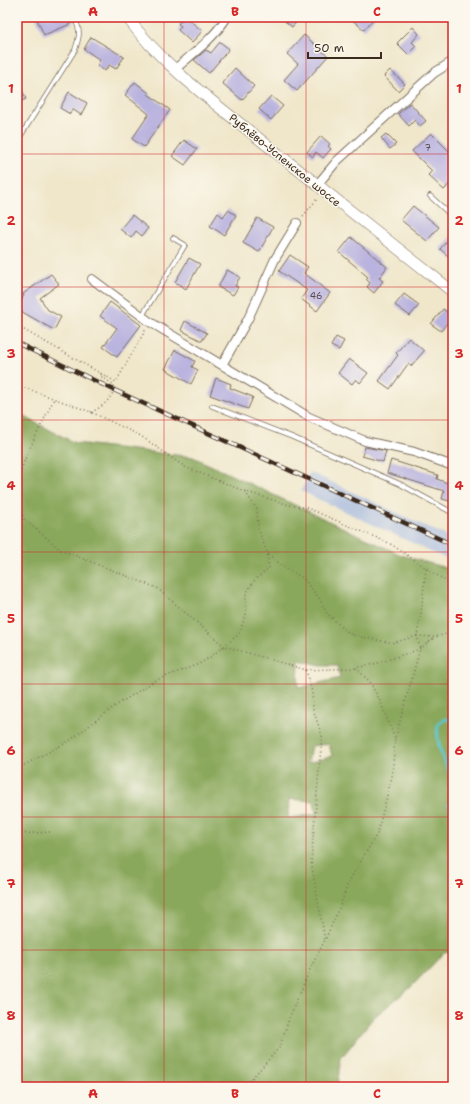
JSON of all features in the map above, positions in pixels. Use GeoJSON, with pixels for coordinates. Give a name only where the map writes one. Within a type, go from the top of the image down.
{"type":"FeatureCollection","features":[{"type":"Feature","properties":{"kind":"main road","name":"Рублёво-Успенское шоссе"},"geometry":{"type":"LineString","coordinates":[[127,17],[157,52],[201,92],[320,188],[453,292]]}},
{"type":"Feature","properties":{"kind":"street"},"geometry":{"type":"LineString","coordinates":[[175,69],[204,44],[228,17]]}},
{"type":"Feature","properties":{"kind":"street"},"geometry":{"type":"LineString","coordinates":[[320,188],[337,161],[434,73],[453,61]]}},
{"type":"Feature","properties":{"kind":"street"},"geometry":{"type":"LineString","coordinates":[[222,365],[248,319],[275,260],[296,223]]}},
{"type":"Feature","properties":{"kind":"street"},"geometry":{"type":"LineString","coordinates":[[92,279],[150,322],[316,420],[365,441],[414,452],[453,466]]}},
{"type":"Feature","properties":{"kind":"lane"},"geometry":{"type":"LineString","coordinates":[[18,140],[74,50],[79,38],[80,30],[74,17]]}},
{"type":"Feature","properties":{"kind":"lane"},"geometry":{"type":"LineString","coordinates":[[430,196],[453,218]]}},
{"type":"Feature","properties":{"kind":"lane"},"geometry":{"type":"LineString","coordinates":[[447,212],[453,205]]}},
{"type":"Feature","properties":{"kind":"lane"},"geometry":{"type":"LineString","coordinates":[[142,316],[185,245],[173,238]]}},
{"type":"Feature","properties":{"kind":"lane"},"geometry":{"type":"LineString","coordinates":[[212,406],[292,437],[400,484],[453,513]]}},
{"type":"Feature","properties":{"kind":"path"},"geometry":{"type":"LineString","coordinates":[[296,223],[320,188]]}},
{"type":"Feature","properties":{"kind":"path"},"geometry":{"type":"LineString","coordinates":[[17,326],[116,382],[150,322]]}},
{"type":"Feature","properties":{"kind":"path"},"geometry":{"type":"LineString","coordinates":[[91,412],[99,409],[109,398],[115,388],[113,384],[100,376],[102,374]]}},
{"type":"Feature","properties":{"kind":"path"},"geometry":{"type":"LineString","coordinates":[[17,385],[91,412],[141,436],[185,467],[244,491],[307,508],[389,543],[453,586]]}},
{"type":"Feature","properties":{"kind":"path"},"geometry":{"type":"LineString","coordinates":[[17,481],[27,454],[54,398]]}},
{"type":"Feature","properties":{"kind":"path"},"geometry":{"type":"LineString","coordinates":[[17,769],[69,741],[115,706],[156,680],[199,664],[209,658],[239,634],[246,614],[246,593],[255,580],[268,568],[268,553],[258,528],[257,509],[244,491]]}},
{"type":"Feature","properties":{"kind":"path"},"geometry":{"type":"LineString","coordinates":[[17,500],[24,519],[61,550],[157,588],[224,646],[306,670],[355,668],[378,663],[420,649],[435,636]]}},
{"type":"Feature","properties":{"kind":"path"},"geometry":{"type":"LineString","coordinates":[[268,553],[282,566],[303,578],[319,598],[326,612],[341,627],[352,635],[392,643],[417,636],[435,636],[453,632]]}},
{"type":"Feature","properties":{"kind":"path"},"geometry":{"type":"LineString","coordinates":[[244,1087],[279,1048],[290,1016],[340,906],[349,881],[377,834],[392,777],[395,739],[420,649],[417,636],[426,568]]}},
{"type":"Feature","properties":{"kind":"path"},"geometry":{"type":"LineString","coordinates":[[355,668],[370,682],[381,703],[395,739]]}},
{"type":"Feature","properties":{"kind":"path"},"geometry":{"type":"LineString","coordinates":[[306,670],[312,692],[313,709],[322,736],[312,862],[325,940]]}},
{"type":"Feature","properties":{"kind":"path"},"geometry":{"type":"LineString","coordinates":[[17,834],[52,832]]}},
{"type":"Feature","properties":{"kind":"shaded area"},"geometry":{"type":"Polygon","coordinates":[[[310,472],[453,539],[453,562],[301,491],[310,472]]]}},
{"type":"Feature","properties":{"kind":"green space"},"geometry":{"type":"Polygon","coordinates":[[[17,413],[75,443],[193,457],[401,555],[453,570],[453,705],[447,707],[453,717],[453,952],[444,953],[411,987],[373,1018],[341,1058],[337,1087],[17,1087],[17,413]],[[299,660],[298,688],[340,678],[337,665],[321,665],[299,660]],[[329,744],[311,746],[308,763],[332,756],[329,744]],[[289,799],[288,818],[316,814],[314,801],[289,799]]]}},
{"type":"Feature","properties":{"kind":"building"},"geometry":{"type":"Polygon","coordinates":[[[36,17],[71,17],[73,23],[44,35],[36,17]]]}},
{"type":"Feature","properties":{"kind":"building"},"geometry":{"type":"Polygon","coordinates":[[[184,17],[186,17],[202,31],[192,43],[178,30],[181,26],[178,24],[184,17]]]}},
{"type":"Feature","properties":{"kind":"building"},"geometry":{"type":"Polygon","coordinates":[[[280,17],[301,17],[292,27],[280,17]]]}},
{"type":"Feature","properties":{"kind":"building"},"geometry":{"type":"Polygon","coordinates":[[[349,17],[375,17],[364,30],[349,17]]]}},
{"type":"Feature","properties":{"kind":"building"},"geometry":{"type":"Polygon","coordinates":[[[413,27],[419,34],[412,42],[416,46],[408,54],[397,43],[413,27]]]}},
{"type":"Feature","properties":{"kind":"building"},"geometry":{"type":"Polygon","coordinates":[[[304,35],[328,56],[297,91],[284,80],[298,64],[287,54],[304,35]]]}},
{"type":"Feature","properties":{"kind":"building"},"geometry":{"type":"Polygon","coordinates":[[[91,37],[124,57],[116,69],[109,65],[105,71],[97,66],[100,60],[84,49],[91,37]]]}},
{"type":"Feature","properties":{"kind":"building"},"geometry":{"type":"Polygon","coordinates":[[[220,42],[229,49],[209,73],[194,60],[206,50],[211,53],[220,42]]]}},
{"type":"Feature","properties":{"kind":"building"},"geometry":{"type":"Polygon","coordinates":[[[235,68],[254,86],[242,100],[222,83],[235,68]]]}},
{"type":"Feature","properties":{"kind":"building"},"geometry":{"type":"Polygon","coordinates":[[[390,70],[405,84],[398,91],[384,76],[390,70]]]}},
{"type":"Feature","properties":{"kind":"building"},"geometry":{"type":"Polygon","coordinates":[[[17,80],[26,99],[17,103],[17,80]]]}},
{"type":"Feature","properties":{"kind":"building"},"geometry":{"type":"Polygon","coordinates":[[[135,82],[149,93],[148,94],[170,110],[144,147],[132,139],[149,114],[125,95],[135,82]]]}},
{"type":"Feature","properties":{"kind":"building"},"geometry":{"type":"Polygon","coordinates":[[[69,92],[87,103],[81,115],[72,109],[70,114],[60,108],[69,92]]]}},
{"type":"Feature","properties":{"kind":"building"},"geometry":{"type":"Polygon","coordinates":[[[271,96],[283,106],[271,120],[259,109],[271,96]]]}},
{"type":"Feature","properties":{"kind":"building"},"geometry":{"type":"Polygon","coordinates":[[[410,103],[426,121],[420,126],[415,120],[409,126],[398,114],[410,103]]]}},
{"type":"Feature","properties":{"kind":"building"},"geometry":{"type":"Polygon","coordinates":[[[431,133],[453,155],[453,180],[444,190],[428,175],[432,171],[412,151],[431,133]]]}},
{"type":"Feature","properties":{"kind":"building"},"geometry":{"type":"Polygon","coordinates":[[[386,134],[396,144],[390,149],[381,138],[386,134]]]}},
{"type":"Feature","properties":{"kind":"building"},"geometry":{"type":"Polygon","coordinates":[[[321,136],[330,144],[328,146],[331,149],[323,158],[316,152],[313,157],[307,152],[321,136]]]}},
{"type":"Feature","properties":{"kind":"building"},"geometry":{"type":"Polygon","coordinates":[[[184,140],[197,149],[185,165],[172,156],[184,140]]]}},
{"type":"Feature","properties":{"kind":"building"},"geometry":{"type":"Polygon","coordinates":[[[413,206],[439,227],[427,241],[401,220],[413,206]]]}},
{"type":"Feature","properties":{"kind":"building"},"geometry":{"type":"Polygon","coordinates":[[[228,210],[236,215],[224,235],[210,226],[218,213],[223,217],[228,210]]]}},
{"type":"Feature","properties":{"kind":"building"},"geometry":{"type":"Polygon","coordinates":[[[132,215],[148,228],[142,236],[136,231],[131,238],[120,229],[132,215]]]}},
{"type":"Feature","properties":{"kind":"building"},"geometry":{"type":"Polygon","coordinates":[[[257,218],[273,227],[259,252],[243,243],[257,218]]]}},
{"type":"Feature","properties":{"kind":"building"},"geometry":{"type":"Polygon","coordinates":[[[453,234],[453,260],[440,249],[453,234]]]}},
{"type":"Feature","properties":{"kind":"building"},"geometry":{"type":"Polygon","coordinates":[[[351,237],[387,267],[379,278],[383,281],[374,293],[367,287],[370,283],[366,279],[368,277],[339,252],[351,237]]]}},
{"type":"Feature","properties":{"kind":"building"},"geometry":{"type":"Polygon","coordinates":[[[290,255],[308,267],[304,273],[330,293],[317,311],[301,299],[307,290],[279,271],[290,255]]]}},
{"type":"Feature","properties":{"kind":"building"},"geometry":{"type":"Polygon","coordinates":[[[189,258],[200,264],[186,289],[175,282],[189,258]]]}},
{"type":"Feature","properties":{"kind":"building"},"geometry":{"type":"Polygon","coordinates":[[[227,270],[240,277],[235,286],[238,287],[233,295],[218,287],[227,270]]]}},
{"type":"Feature","properties":{"kind":"building"},"geometry":{"type":"Polygon","coordinates":[[[51,274],[59,284],[40,298],[48,310],[61,317],[54,330],[17,309],[24,295],[23,294],[51,274]]]}},
{"type":"Feature","properties":{"kind":"building"},"geometry":{"type":"Polygon","coordinates":[[[404,294],[419,305],[410,316],[395,305],[404,294]]]}},
{"type":"Feature","properties":{"kind":"building"},"geometry":{"type":"Polygon","coordinates":[[[110,302],[141,325],[117,357],[103,347],[117,328],[100,316],[110,302]]]}},
{"type":"Feature","properties":{"kind":"building"},"geometry":{"type":"Polygon","coordinates":[[[443,309],[452,316],[441,331],[431,324],[443,309]]]}},
{"type":"Feature","properties":{"kind":"building"},"geometry":{"type":"Polygon","coordinates":[[[185,321],[207,333],[202,341],[181,330],[185,321]]]}},
{"type":"Feature","properties":{"kind":"building"},"geometry":{"type":"Polygon","coordinates":[[[336,337],[344,341],[339,350],[331,346],[336,337]]]}},
{"type":"Feature","properties":{"kind":"building"},"geometry":{"type":"Polygon","coordinates":[[[409,338],[424,351],[411,366],[408,364],[390,389],[379,381],[398,355],[396,353],[409,338]]]}},
{"type":"Feature","properties":{"kind":"building"},"geometry":{"type":"Polygon","coordinates":[[[175,350],[195,361],[192,367],[198,370],[191,384],[165,369],[175,350]]]}},
{"type":"Feature","properties":{"kind":"building"},"geometry":{"type":"Polygon","coordinates":[[[349,359],[368,373],[360,383],[356,379],[352,384],[338,373],[349,359]]]}},
{"type":"Feature","properties":{"kind":"building"},"geometry":{"type":"Polygon","coordinates":[[[216,378],[231,384],[230,388],[253,397],[248,409],[210,395],[216,378]]]}},
{"type":"Feature","properties":{"kind":"building"},"geometry":{"type":"Polygon","coordinates":[[[365,447],[386,451],[383,462],[362,456],[365,447]]]}},
{"type":"Feature","properties":{"kind":"building"},"geometry":{"type":"Polygon","coordinates":[[[391,460],[438,475],[437,479],[453,485],[453,502],[442,499],[444,491],[387,473],[391,460]]]}},
{"type":"Feature","properties":{"kind":"waterway"},"geometry":{"type":"LineString","coordinates":[[453,721],[445,719],[438,724],[437,731],[441,753],[453,780]]}},
{"type":"Feature","properties":{"kind":"waterway"},"geometry":{"type":"LineString","coordinates":[[453,800],[449,803],[453,819]]}},
{"type":"Feature","properties":{"kind":"railway"},"geometry":{"type":"LineString","coordinates":[[17,343],[114,390],[453,545]]}}]}
